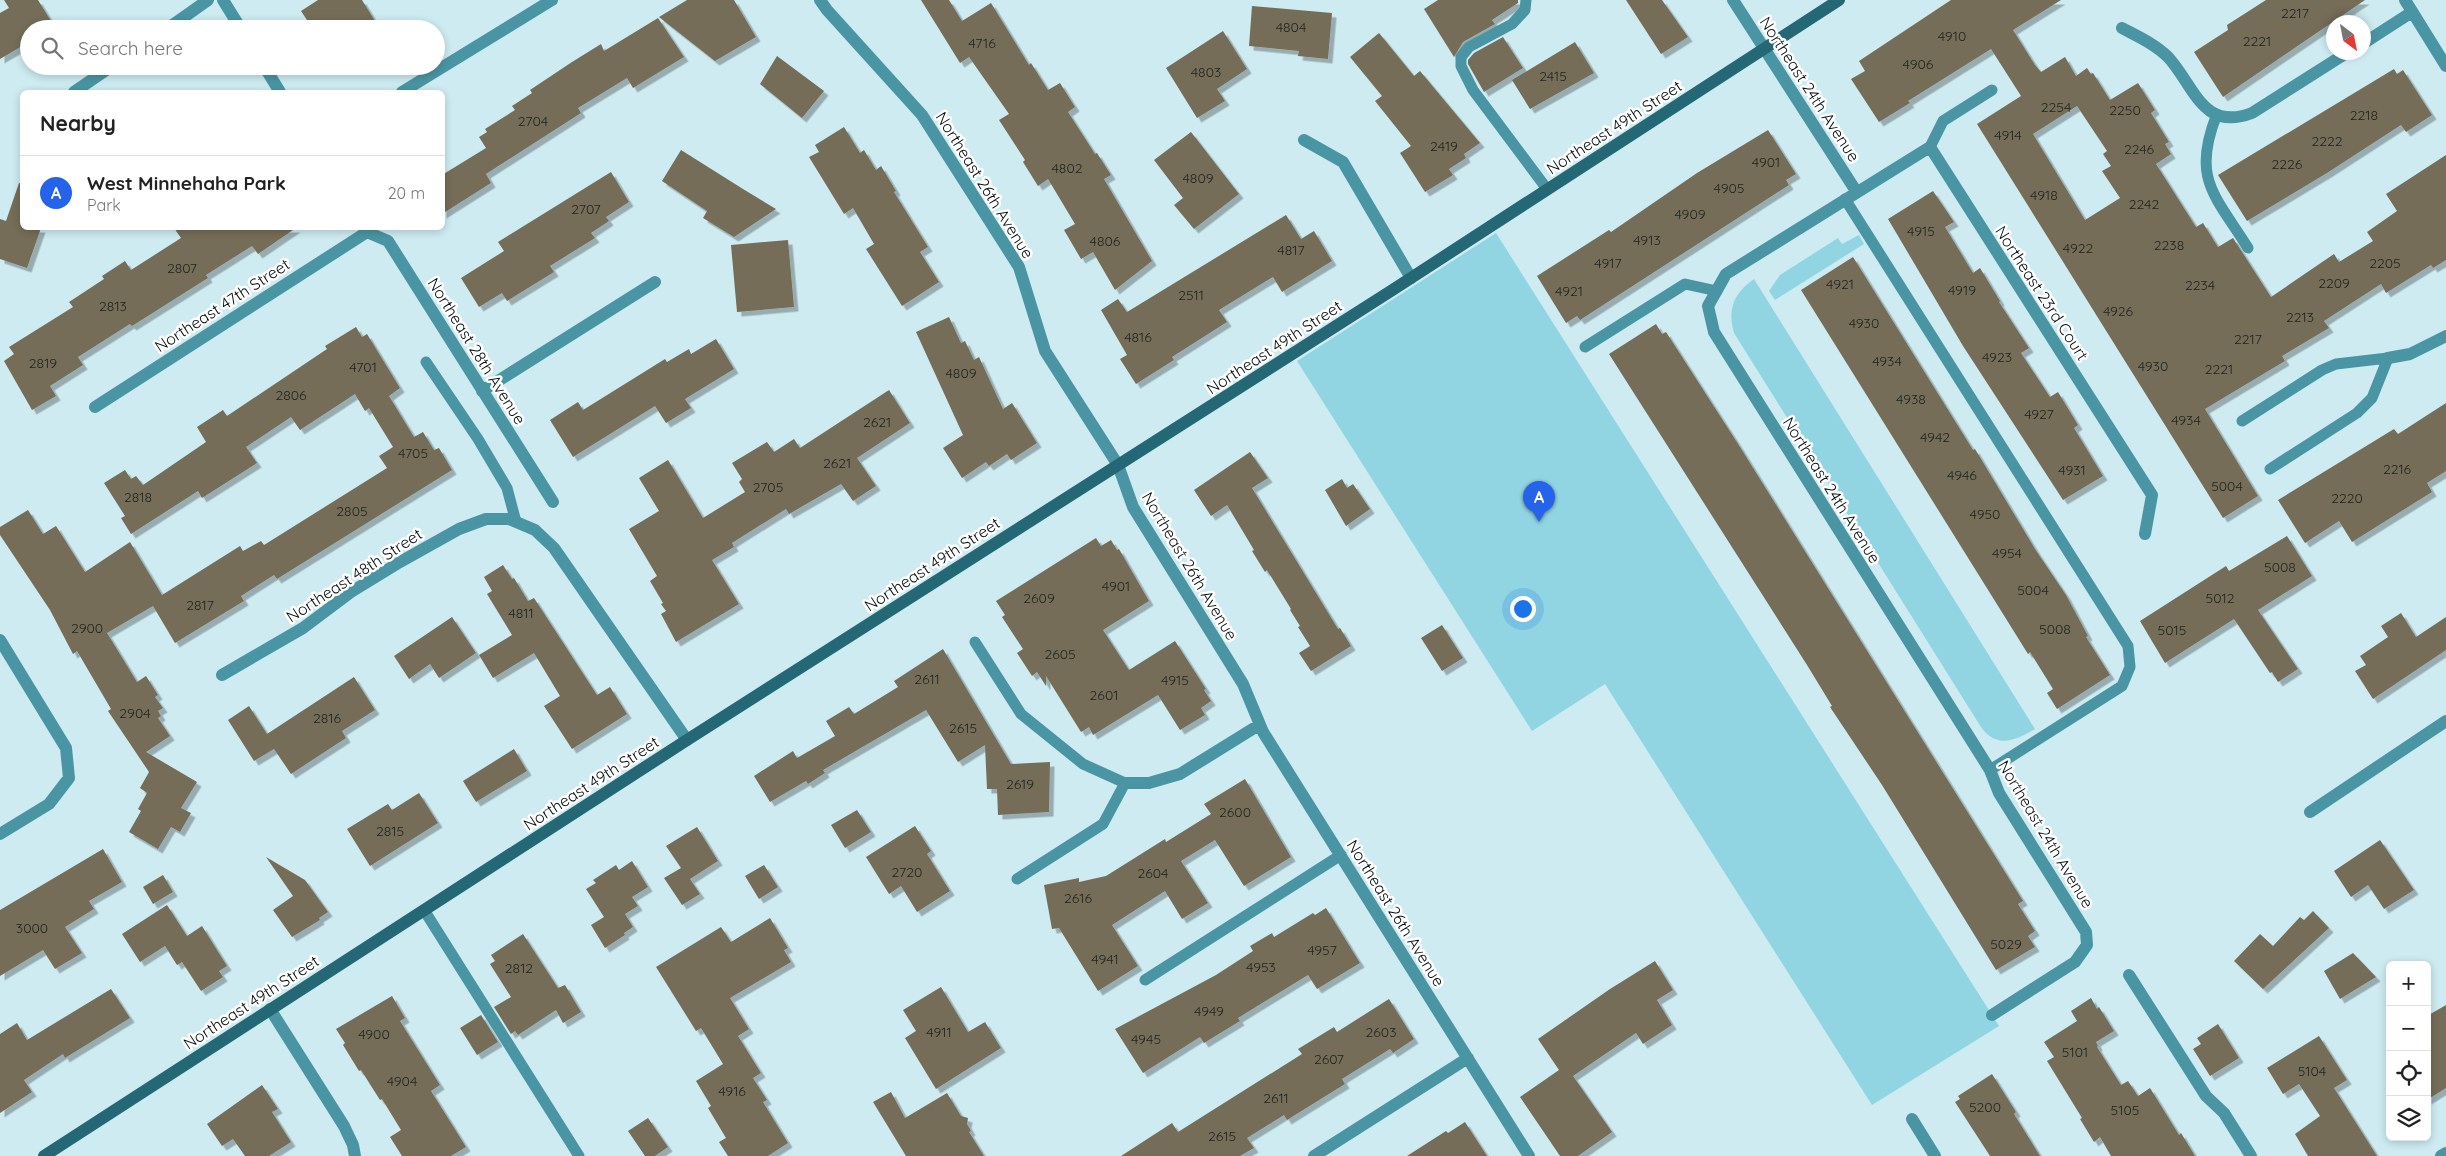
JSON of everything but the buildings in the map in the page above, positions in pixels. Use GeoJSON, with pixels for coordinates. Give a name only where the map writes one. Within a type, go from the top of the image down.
{"type":"FeatureCollection","features":[{"type":"Feature","properties":{"kind":"street"},"geometry":{"type":"LineString","coordinates":[[179,20],[208,0]]}},
{"type":"Feature","properties":{"kind":"street"},"geometry":{"type":"LineString","coordinates":[[223,0],[235,20]]}},
{"type":"Feature","properties":{"kind":"street"},"geometry":{"type":"LineString","coordinates":[[445,66],[552,0]]}},
{"type":"Feature","properties":{"kind":"street","name":"Northeast 26th Avenue"},"geometry":{"type":"LineString","coordinates":[[820,0],[922,115],[1019,268],[1045,351],[1118,465],[1133,507],[1243,684],[1259,725],[1529,1156]]}},
{"type":"Feature","properties":{"kind":"street","name":"Northeast 24th Avenue"},"geometry":{"type":"LineString","coordinates":[[1733,0],[1856,191],[1726,274],[1708,306],[1714,332],[1990,770],[1999,793],[2086,932],[2087,945],[2075,962],[1992,1015]]}},
{"type":"Feature","properties":{"kind":"street","name":"Northeast 49th Street"},"geometry":{"type":"LineString","coordinates":[[44,1156],[687,740],[1411,278],[1839,0]]}},
{"type":"Feature","properties":{"kind":"street"},"geometry":{"type":"LineString","coordinates":[[2405,0],[2446,66]]}},
{"type":"Feature","properties":{"kind":"street"},"geometry":{"type":"LineString","coordinates":[[2371,38],[2412,12]]}},
{"type":"Feature","properties":{"kind":"street"},"geometry":{"type":"LineString","coordinates":[[2122,28],[2144,39],[2167,57],[2197,100],[2206,109],[2217,114],[2242,117],[2335,60]]}},
{"type":"Feature","properties":{"kind":"street"},"geometry":{"type":"LineString","coordinates":[[77,90],[99,75]]}},
{"type":"Feature","properties":{"kind":"street"},"geometry":{"type":"LineString","coordinates":[[270,75],[279,90]]}},
{"type":"Feature","properties":{"kind":"street"},"geometry":{"type":"LineString","coordinates":[[405,90],[430,75]]}},
{"type":"Feature","properties":{"kind":"street"},"geometry":{"type":"LineString","coordinates":[[1304,140],[1343,162],[1411,278]]}},
{"type":"Feature","properties":{"kind":"street"},"geometry":{"type":"LineString","coordinates":[[1856,191],[1930,147]]}},
{"type":"Feature","properties":{"kind":"street","name":"Northeast 23rd Court"},"geometry":{"type":"LineString","coordinates":[[1930,147],[2152,494],[2145,534]]}},
{"type":"Feature","properties":{"kind":"street","name":"Northeast 28th Avenue"},"geometry":{"type":"LineString","coordinates":[[366,230],[388,240],[553,502]]}},
{"type":"Feature","properties":{"kind":"street","name":"Northeast 47th Street"},"geometry":{"type":"LineString","coordinates":[[95,406],[366,230]]}},
{"type":"Feature","properties":{"kind":"street"},"geometry":{"type":"LineString","coordinates":[[482,391],[655,282]]}},
{"type":"Feature","properties":{"kind":"street"},"geometry":{"type":"LineString","coordinates":[[2388,358],[2410,354],[2446,336]]}},
{"type":"Feature","properties":{"kind":"street","name":"Northeast 48th Street"},"geometry":{"type":"LineString","coordinates":[[222,675],[303,628],[352,592],[400,562],[459,529],[486,519],[512,521]]}},
{"type":"Feature","properties":{"kind":"street"},"geometry":{"type":"LineString","coordinates":[[512,521],[535,530],[554,548],[687,740]]}},
{"type":"Feature","properties":{"kind":"street"},"geometry":{"type":"LineString","coordinates":[[0,640],[66,748],[69,778],[49,804],[0,834]]}},
{"type":"Feature","properties":{"kind":"street"},"geometry":{"type":"LineString","coordinates":[[2310,812],[2446,722]]}},
{"type":"Feature","properties":{"kind":"street"},"geometry":{"type":"LineString","coordinates":[[1125,783],[1149,783],[1180,774],[1259,725]]}},
{"type":"Feature","properties":{"kind":"street"},"geometry":{"type":"LineString","coordinates":[[2129,975],[2206,1096],[2224,1113],[2251,1156]]}},
{"type":"Feature","properties":{"kind":"street"},"geometry":{"type":"LineString","coordinates":[[270,1009],[344,1126],[353,1145],[355,1156]]}},
{"type":"Feature","properties":{"kind":"street"},"geometry":{"type":"LineString","coordinates":[[1314,1156],[1468,1058]]}},
{"type":"Feature","properties":{"kind":"street"},"geometry":{"type":"LineString","coordinates":[[1912,1119],[1935,1156]]}},
{"type":"Feature","properties":{"kind":"street"},"geometry":{"type":"LineString","coordinates":[[2441,1156],[2446,1152]]}},
{"type":"Feature","properties":{"kind":"lane"},"geometry":{"type":"LineString","coordinates":[[1526,0],[1525,10],[1512,24],[1469,47],[1461,57],[1461,66],[1473,90],[1547,189]]}},
{"type":"Feature","properties":{"kind":"lane"},"geometry":{"type":"LineString","coordinates":[[1930,147],[1943,122],[1992,90]]}},
{"type":"Feature","properties":{"kind":"lane"},"geometry":{"type":"LineString","coordinates":[[2217,114],[2208,137],[2204,166],[2208,184],[2248,248]]}},
{"type":"Feature","properties":{"kind":"lane"},"geometry":{"type":"LineString","coordinates":[[1845,199],[2128,646],[2130,667],[2122,686],[1990,770]]}},
{"type":"Feature","properties":{"kind":"lane"},"geometry":{"type":"LineString","coordinates":[[1585,346],[1685,284],[1717,291]]}},
{"type":"Feature","properties":{"kind":"lane"},"geometry":{"type":"LineString","coordinates":[[2242,421],[2322,370],[2336,364],[2388,358],[2372,398],[2357,413],[2270,469]]}},
{"type":"Feature","properties":{"kind":"lane"},"geometry":{"type":"LineString","coordinates":[[426,362],[478,439],[507,488],[512,521]]}},
{"type":"Feature","properties":{"kind":"lane"},"geometry":{"type":"LineString","coordinates":[[974,642],[1022,714],[1083,764],[1125,783],[1103,824],[1017,878]]}},
{"type":"Feature","properties":{"kind":"lane"},"geometry":{"type":"LineString","coordinates":[[1145,980],[1341,855]]}},
{"type":"Feature","properties":{"kind":"lane"},"geometry":{"type":"LineString","coordinates":[[424,910],[579,1156]]}},
{"type":"Feature","properties":{"kind":"shaded area"},"geometry":{"type":"Polygon","coordinates":[[[1496,233],[1999,1026],[1872,1105],[1605,684],[1532,731],[1297,361],[1496,233]]]}},
{"type":"Feature","properties":{"kind":"shaded area"},"geometry":{"type":"Polygon","coordinates":[[[1859,235],[1864,244],[1775,300],[1769,291],[1780,275],[1838,238],[1842,244],[1859,235]]]}},
{"type":"Feature","properties":{"kind":"shaded area"},"geometry":{"type":"Polygon","coordinates":[[[1754,279],[2035,729],[2020,737],[2006,741],[1993,738],[1981,727],[1734,333],[1731,316],[1734,302],[1741,290],[1754,279]]]}},
{"type":"Feature","properties":{"kind":"place","name":"West Minnehaha Park"},"geometry":{"type":"Point","coordinates":[1539,522]}}]}
